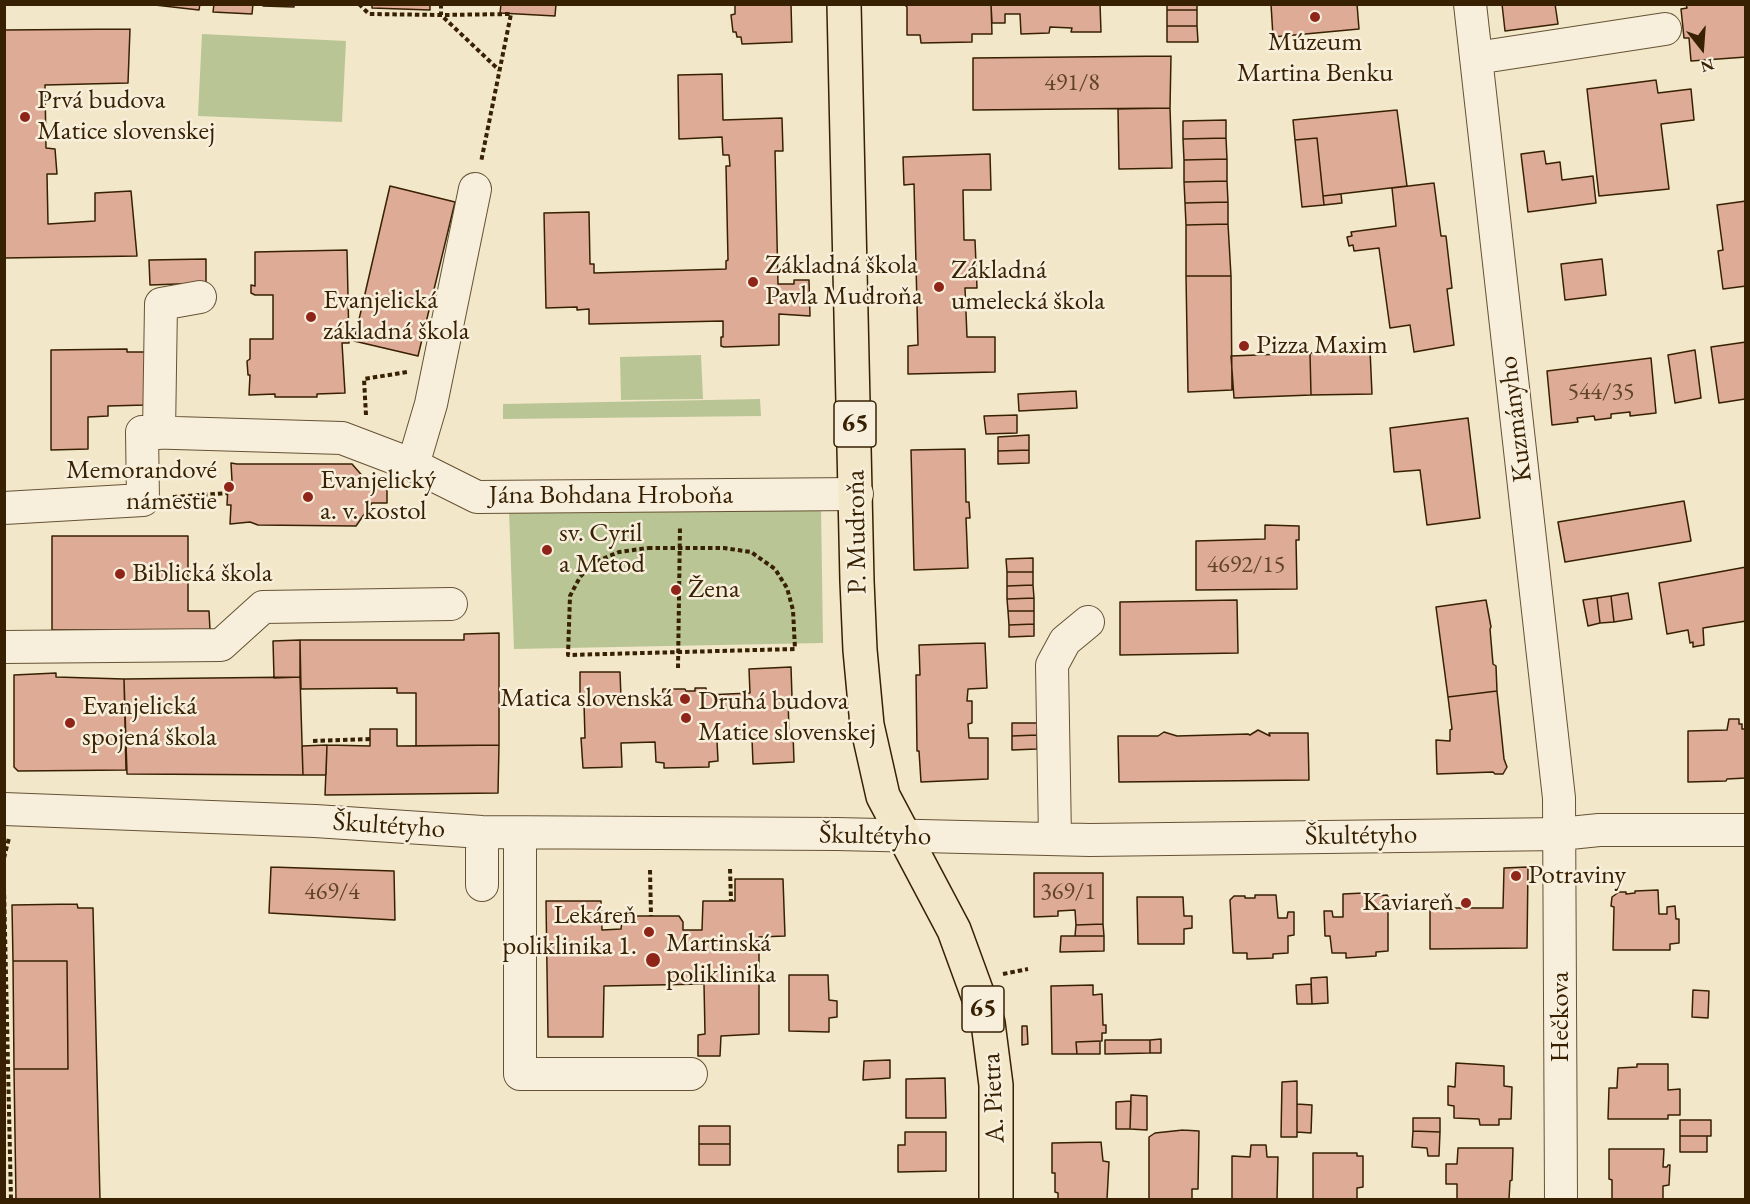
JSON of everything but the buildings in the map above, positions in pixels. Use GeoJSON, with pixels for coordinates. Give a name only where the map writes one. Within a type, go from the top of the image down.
{"type":"FeatureCollection","features":[{"type":"Feature","properties":{"kind":"main road","name":"P. Mudroňa"},"geometry":{"type":"LineString","coordinates":[[844,4],[860,650],[867,725],[883,796],[903,836]]}},
{"type":"Feature","properties":{"kind":"main road","name":"A. Pietra"},"geometry":{"type":"LineString","coordinates":[[903,836],[954,930],[988,1023],[996,1085],[996,1200]]}},
{"type":"Feature","properties":{"kind":"street","name":"Kuzmányho"},"geometry":{"type":"LineString","coordinates":[[1470,4],[1558,786],[1560,834]]}},
{"type":"Feature","properties":{"kind":"street"},"geometry":{"type":"LineString","coordinates":[[1476,58],[1665,29]]}},
{"type":"Feature","properties":{"kind":"street"},"geometry":{"type":"LineString","coordinates":[[413,465],[431,404],[476,189]]}},
{"type":"Feature","properties":{"kind":"street"},"geometry":{"type":"LineString","coordinates":[[4,508],[143,500],[142,432],[159,433],[161,304],[200,297]]}},
{"type":"Feature","properties":{"kind":"street","name":"Jána Bohdana Hroboňa"},"geometry":{"type":"LineString","coordinates":[[159,433],[355,443],[413,465],[477,497],[856,494]]}},
{"type":"Feature","properties":{"kind":"street"},"geometry":{"type":"LineString","coordinates":[[4,647],[221,645],[262,607],[451,604]]}},
{"type":"Feature","properties":{"kind":"street"},"geometry":{"type":"LineString","coordinates":[[1055,838],[1052,665],[1065,641],[1088,621]]}},
{"type":"Feature","properties":{"kind":"street","name":"Škultétyho"},"geometry":{"type":"LineString","coordinates":[[7,822],[315,821],[520,833],[837,834],[1156,840],[1560,834],[1599,830],[1746,830]]}},
{"type":"Feature","properties":{"kind":"street"},"geometry":{"type":"LineString","coordinates":[[482,832],[482,885]]}},
{"type":"Feature","properties":{"kind":"street"},"geometry":{"type":"LineString","coordinates":[[520,833],[520,1074],[691,1074]]}},
{"type":"Feature","properties":{"kind":"street","name":"Hečkova"},"geometry":{"type":"LineString","coordinates":[[1560,834],[1561,1200]]}},
{"type":"Feature","properties":{"kind":"path"},"geometry":{"type":"LineString","coordinates":[[359,4],[369,14],[511,14],[476,189]]}},
{"type":"Feature","properties":{"kind":"path"},"geometry":{"type":"LineString","coordinates":[[441,4],[441,15],[500,71]]}},
{"type":"Feature","properties":{"kind":"path"},"geometry":{"type":"LineString","coordinates":[[355,443],[364,379],[438,367]]}},
{"type":"Feature","properties":{"kind":"path"},"geometry":{"type":"LineString","coordinates":[[143,500],[228,493]]}},
{"type":"Feature","properties":{"kind":"path"},"geometry":{"type":"LineString","coordinates":[[678,668],[680,495]]}},
{"type":"Feature","properties":{"kind":"path"},"geometry":{"type":"LineString","coordinates":[[648,548],[681,549],[724,548],[751,552],[775,569],[787,588],[793,610],[795,649],[567,655],[570,596],[580,577],[593,563],[618,552],[648,548]]}},
{"type":"Feature","properties":{"kind":"path"},"geometry":{"type":"LineString","coordinates":[[313,741],[370,739]]}},
{"type":"Feature","properties":{"kind":"path"},"geometry":{"type":"LineString","coordinates":[[4,858],[7,822]]}},
{"type":"Feature","properties":{"kind":"path"},"geometry":{"type":"LineString","coordinates":[[730,869],[731,901]]}},
{"type":"Feature","properties":{"kind":"path"},"geometry":{"type":"LineString","coordinates":[[650,870],[651,916]]}},
{"type":"Feature","properties":{"kind":"path"},"geometry":{"type":"LineString","coordinates":[[4,887],[11,1200]]}},
{"type":"Feature","properties":{"kind":"path"},"geometry":{"type":"LineString","coordinates":[[999,975],[1028,969]]}},
{"type":"Feature","properties":{"kind":"green space"},"geometry":{"type":"Polygon","coordinates":[[[202,34],[346,41],[342,122],[198,116],[202,34]]]}},
{"type":"Feature","properties":{"kind":"green space"},"geometry":{"type":"Polygon","coordinates":[[[701,355],[703,399],[621,400],[620,357],[701,355]]]}},
{"type":"Feature","properties":{"kind":"green space"},"geometry":{"type":"Polygon","coordinates":[[[760,399],[761,416],[503,419],[503,404],[760,399]]]}},
{"type":"Feature","properties":{"kind":"green space"},"geometry":{"type":"Polygon","coordinates":[[[821,506],[823,643],[514,649],[509,510],[821,506]]]}},
{"type":"Feature","properties":{"kind":"place","name":"Múzeum Martina Benku"},"geometry":{"type":"Point","coordinates":[1315,17]}},
{"type":"Feature","properties":{"kind":"place","name":"Prvá budova Matice slovenskej"},"geometry":{"type":"Point","coordinates":[25,117]}},
{"type":"Feature","properties":{"kind":"place","name":"Základná škola Pavla Mudroňa"},"geometry":{"type":"Point","coordinates":[753,282]}},
{"type":"Feature","properties":{"kind":"place","name":"Základná umelecká škola"},"geometry":{"type":"Point","coordinates":[939,287]}},
{"type":"Feature","properties":{"kind":"place","name":"Evanjelická základná škola"},"geometry":{"type":"Point","coordinates":[311,317]}},
{"type":"Feature","properties":{"kind":"place","name":"Pizza Maxim"},"geometry":{"type":"Point","coordinates":[1244,346]}},
{"type":"Feature","properties":{"kind":"place","name":"Memorandové námestie"},"geometry":{"type":"Point","coordinates":[229,487]}},
{"type":"Feature","properties":{"kind":"place","name":"Evanjelický a. v. kostol"},"geometry":{"type":"Point","coordinates":[308,497]}},
{"type":"Feature","properties":{"kind":"place","name":"sv. Cyril a Metod"},"geometry":{"type":"Point","coordinates":[547,550]}},
{"type":"Feature","properties":{"kind":"place","name":"Biblická škola"},"geometry":{"type":"Point","coordinates":[120,574]}},
{"type":"Feature","properties":{"kind":"place","name":"Žena"},"geometry":{"type":"Point","coordinates":[676,590]}},
{"type":"Feature","properties":{"kind":"place","name":"Matica slovenská"},"geometry":{"type":"Point","coordinates":[685,699]}},
{"type":"Feature","properties":{"kind":"place","name":"Druhá budova Matice slovenskej"},"geometry":{"type":"Point","coordinates":[686,718]}},
{"type":"Feature","properties":{"kind":"place","name":"Evanjelická spojená škola"},"geometry":{"type":"Point","coordinates":[70,723]}},
{"type":"Feature","properties":{"kind":"place","name":"Potraviny"},"geometry":{"type":"Point","coordinates":[1516,876]}},
{"type":"Feature","properties":{"kind":"place","name":"Kaviareň"},"geometry":{"type":"Point","coordinates":[1466,903]}},
{"type":"Feature","properties":{"kind":"place","name":"Lekáreň poliklinika 1."},"geometry":{"type":"Point","coordinates":[649,932]}},
{"type":"Feature","properties":{"kind":"place","name":"Martinská poliklinika"},"geometry":{"type":"Point","coordinates":[653,960]}}]}
